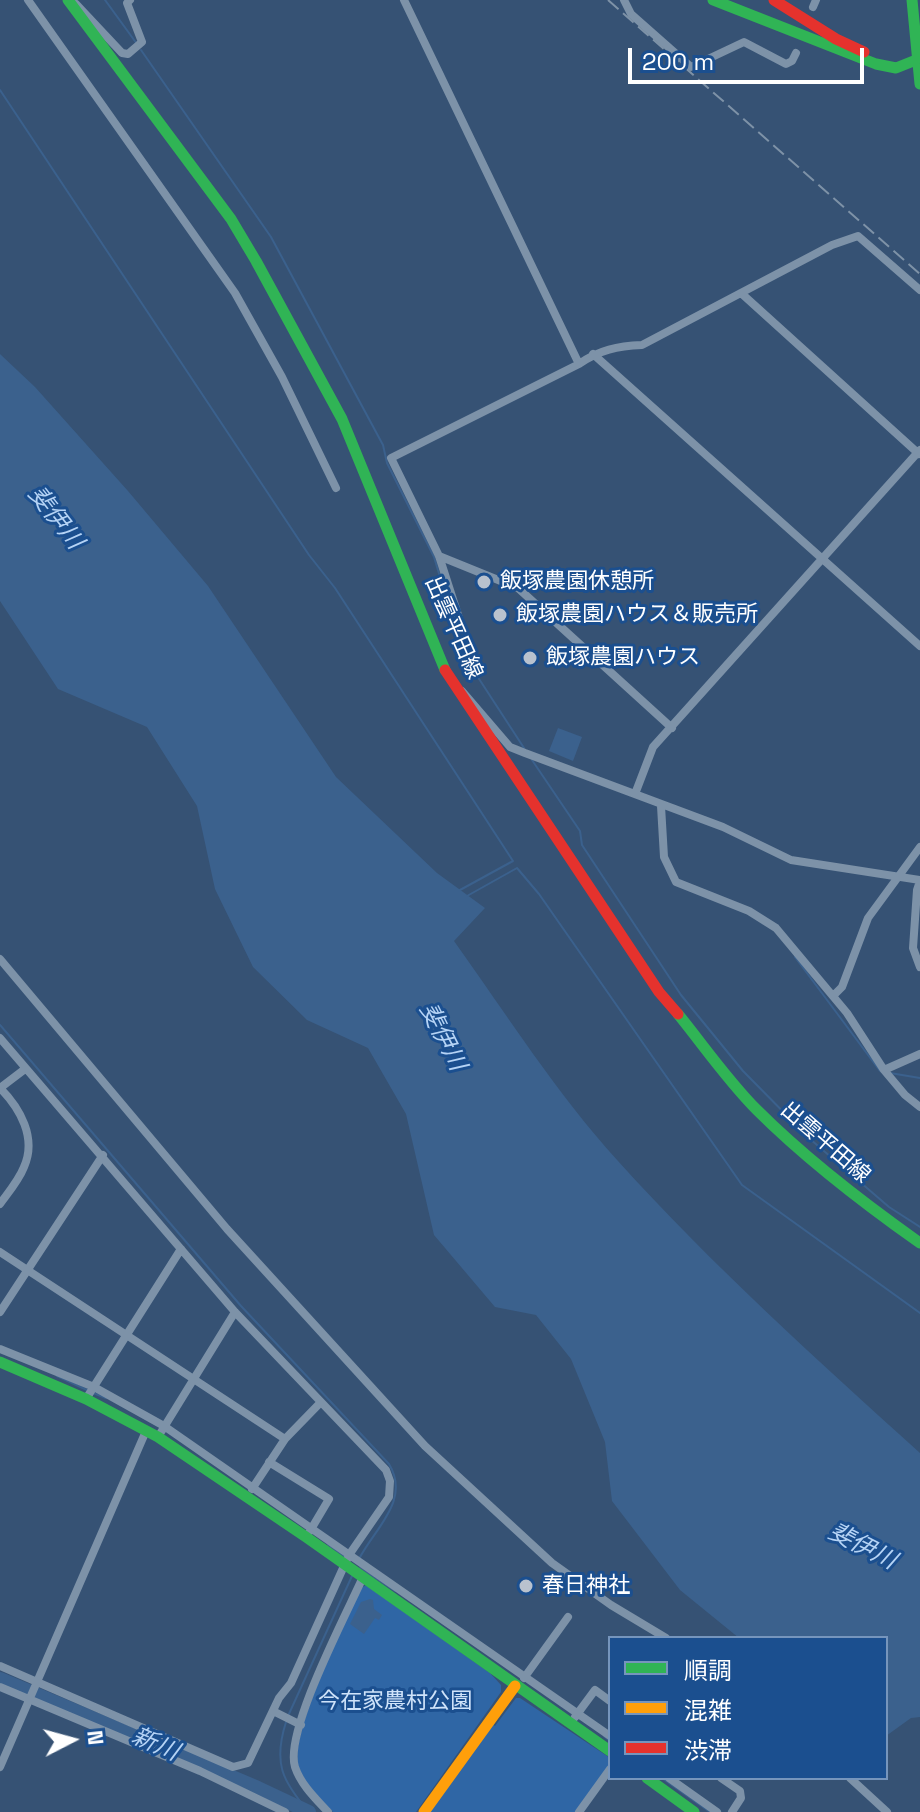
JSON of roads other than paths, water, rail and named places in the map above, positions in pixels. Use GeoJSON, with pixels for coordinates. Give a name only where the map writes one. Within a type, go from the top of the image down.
{"type":"FeatureCollection","features":[{"type":"Feature","properties":{"kind":"main road","name":"出雲平田線"},"geometry":{"type":"LineString","coordinates":[[71,0],[168,137],[231,219],[256,261],[342,419],[448,678],[659,992],[754,1107],[789,1141],[847,1191],[920,1243]]}},
{"type":"Feature","properties":{"kind":"main road"},"geometry":{"type":"LineString","coordinates":[[713,0],[876,64],[896,68],[916,60]]}},
{"type":"Feature","properties":{"kind":"main road"},"geometry":{"type":"LineString","coordinates":[[774,0],[859,50],[875,56],[916,60]]}},
{"type":"Feature","properties":{"kind":"main road"},"geometry":{"type":"LineString","coordinates":[[912,0],[920,84]]}},
{"type":"Feature","properties":{"kind":"main road"},"geometry":{"type":"LineString","coordinates":[[0,1362],[86,1399],[152,1434],[246,1497],[309,1532],[347,1560],[363,1577],[413,1606],[516,1687],[575,1718],[608,1749]]}},
{"type":"Feature","properties":{"kind":"main road"},"geometry":{"type":"LineString","coordinates":[[424,1812],[516,1687]]}},
{"type":"Feature","properties":{"kind":"main road"},"geometry":{"type":"LineString","coordinates":[[650,1780],[694,1812]]}},
{"type":"Feature","properties":{"kind":"street"},"geometry":{"type":"LineString","coordinates":[[28,0],[235,293],[282,377],[336,488]]}},
{"type":"Feature","properties":{"kind":"street"},"geometry":{"type":"LineString","coordinates":[[71,0],[122,53],[128,54],[142,42],[128,9],[130,0]]}},
{"type":"Feature","properties":{"kind":"street"},"geometry":{"type":"LineString","coordinates":[[404,0],[579,364]]}},
{"type":"Feature","properties":{"kind":"street"},"geometry":{"type":"LineString","coordinates":[[624,0],[631,14],[691,67],[744,42],[786,64],[792,61],[796,53]]}},
{"type":"Feature","properties":{"kind":"street"},"geometry":{"type":"LineString","coordinates":[[460,621],[439,556],[391,458],[579,364],[593,354],[618,346],[642,345],[832,245],[858,236],[920,290]]}},
{"type":"Feature","properties":{"kind":"street"},"geometry":{"type":"LineString","coordinates":[[635,794],[653,747],[919,452],[741,293]]}},
{"type":"Feature","properties":{"kind":"street"},"geometry":{"type":"LineString","coordinates":[[593,354],[920,646]]}},
{"type":"Feature","properties":{"kind":"street"},"geometry":{"type":"LineString","coordinates":[[439,556],[518,588],[672,728]]}},
{"type":"Feature","properties":{"kind":"street"},"geometry":{"type":"LineString","coordinates":[[448,678],[457,684],[510,747],[723,827],[791,860],[920,880],[913,948],[920,967]]}},
{"type":"Feature","properties":{"kind":"street"},"geometry":{"type":"LineString","coordinates":[[661,806],[664,857],[676,882],[749,911],[776,928],[847,1013],[884,1070],[920,1107]]}},
{"type":"Feature","properties":{"kind":"street"},"geometry":{"type":"LineString","coordinates":[[833,996],[842,987],[868,918],[920,847]]}},
{"type":"Feature","properties":{"kind":"street"},"geometry":{"type":"LineString","coordinates":[[0,959],[227,1229],[425,1446],[552,1563],[611,1605],[663,1636]]}},
{"type":"Feature","properties":{"kind":"street"},"geometry":{"type":"LineString","coordinates":[[0,1038],[235,1312],[386,1470],[390,1481],[389,1497],[347,1560],[291,1683],[248,1763],[233,1767],[0,1666]]}},
{"type":"Feature","properties":{"kind":"street"},"geometry":{"type":"LineString","coordinates":[[884,1070],[920,1054]]}},
{"type":"Feature","properties":{"kind":"street"},"geometry":{"type":"LineString","coordinates":[[0,1204],[25,1166],[28,1132],[15,1103],[0,1088],[25,1069]]}},
{"type":"Feature","properties":{"kind":"street"},"geometry":{"type":"LineString","coordinates":[[0,1312],[103,1155]]}},
{"type":"Feature","properties":{"kind":"street"},"geometry":{"type":"LineString","coordinates":[[86,1399],[181,1249]]}},
{"type":"Feature","properties":{"kind":"street"},"geometry":{"type":"LineString","coordinates":[[0,1252],[285,1439]]}},
{"type":"Feature","properties":{"kind":"street"},"geometry":{"type":"LineString","coordinates":[[0,1767],[152,1434],[164,1426],[235,1312]]}},
{"type":"Feature","properties":{"kind":"street"},"geometry":{"type":"LineString","coordinates":[[0,1349],[94,1387],[164,1426],[253,1486],[309,1532],[329,1499],[269,1462]]}},
{"type":"Feature","properties":{"kind":"street"},"geometry":{"type":"LineString","coordinates":[[246,1497],[285,1439],[321,1402]]}},
{"type":"Feature","properties":{"kind":"street"},"geometry":{"type":"LineString","coordinates":[[347,1560],[413,1606],[485,1647],[575,1718],[608,1735]]}},
{"type":"Feature","properties":{"kind":"street"},"geometry":{"type":"LineString","coordinates":[[328,1812],[303,1783],[295,1767],[293,1748],[312,1690],[363,1577]]}},
{"type":"Feature","properties":{"kind":"street"},"geometry":{"type":"LineString","coordinates":[[516,1687],[568,1617]]}},
{"type":"Feature","properties":{"kind":"street"},"geometry":{"type":"LineString","coordinates":[[478,1658],[485,1647]]}},
{"type":"Feature","properties":{"kind":"street"},"geometry":{"type":"LineString","coordinates":[[0,1687],[200,1771],[285,1812]]}},
{"type":"Feature","properties":{"kind":"street"},"geometry":{"type":"LineString","coordinates":[[575,1718],[595,1690],[608,1700]]}},
{"type":"Feature","properties":{"kind":"street"},"geometry":{"type":"LineString","coordinates":[[275,1712],[300,1724]]}},
{"type":"Feature","properties":{"kind":"street"},"geometry":{"type":"LineString","coordinates":[[579,1812],[608,1772]]}},
{"type":"Feature","properties":{"kind":"street"},"geometry":{"type":"LineString","coordinates":[[672,1780],[717,1812]]}},
{"type":"Feature","properties":{"kind":"street"},"geometry":{"type":"LineString","coordinates":[[724,1780],[740,1791],[741,1798],[732,1812]]}},
{"type":"Feature","properties":{"kind":"street"},"geometry":{"type":"LineString","coordinates":[[852,1780],[887,1812]]}},
{"type":"Feature","properties":{"kind":"water","name":"斐伊川"},"geometry":{"type":"Polygon","coordinates":[[[0,354],[35,387],[208,586],[336,777],[437,873],[485,908],[454,941],[553,1081],[596,1135],[727,1274],[920,1453],[920,1717],[911,1718],[888,1735],[888,1636],[737,1636],[680,1590],[612,1501],[605,1442],[571,1359],[536,1315],[495,1307],[434,1235],[406,1114],[368,1048],[307,1020],[253,967],[215,889],[197,806],[147,727],[58,689],[0,601],[0,354]]]}},
{"type":"Feature","properties":{"kind":"water"},"geometry":{"type":"Polygon","coordinates":[[[558,728],[582,737],[573,761],[549,751],[558,728]]]}},
{"type":"Feature","properties":{"kind":"water"},"geometry":{"type":"Polygon","coordinates":[[[373,1600],[374,1609],[382,1615],[379,1620],[375,1618],[364,1634],[350,1624],[361,1602],[373,1600]]]}},
{"type":"Feature","properties":{"kind":"waterway"},"geometry":{"type":"LineString","coordinates":[[105,0],[137,44]]}},
{"type":"Feature","properties":{"kind":"waterway"},"geometry":{"type":"LineString","coordinates":[[141,50],[271,237],[383,445],[387,463],[434,557],[458,637],[470,665],[524,748]]}},
{"type":"Feature","properties":{"kind":"waterway"},"geometry":{"type":"LineString","coordinates":[[0,90],[309,555],[335,588],[513,861],[460,890]]}},
{"type":"Feature","properties":{"kind":"waterway"},"geometry":{"type":"LineString","coordinates":[[532,760],[580,831],[582,845],[681,995],[743,1071],[810,1139],[889,1207],[920,1227]]}},
{"type":"Feature","properties":{"kind":"waterway"},"geometry":{"type":"LineString","coordinates":[[467,896],[517,868],[539,894],[742,1185],[920,1313]]}},
{"type":"Feature","properties":{"kind":"waterway"},"geometry":{"type":"LineString","coordinates":[[795,957],[880,1071]]}},
{"type":"Feature","properties":{"kind":"waterway"},"geometry":{"type":"LineString","coordinates":[[0,1025],[241,1306],[389,1464],[395,1477],[393,1502],[359,1559]]}},
{"type":"Feature","properties":{"kind":"waterway"},"geometry":{"type":"LineString","coordinates":[[890,1073],[920,1078]]}},
{"type":"Feature","properties":{"kind":"waterway"},"geometry":{"type":"LineString","coordinates":[[57,1376],[87,1390]]}},
{"type":"Feature","properties":{"kind":"waterway"},"geometry":{"type":"LineString","coordinates":[[93,1393],[106,1398]]}},
{"type":"Feature","properties":{"kind":"waterway"},"geometry":{"type":"LineString","coordinates":[[328,1545],[345,1557]]}},
{"type":"Feature","properties":{"kind":"waterway"},"geometry":{"type":"LineString","coordinates":[[360,1568],[395,1591]]}},
{"type":"Feature","properties":{"kind":"waterway"},"geometry":{"type":"LineString","coordinates":[[288,1716],[352,1576]]}},
{"type":"Feature","properties":{"kind":"waterway","name":"新川"},"geometry":{"type":"LineString","coordinates":[[0,1679],[309,1812]]}},
{"type":"Feature","properties":{"kind":"waterway"},"geometry":{"type":"LineString","coordinates":[[286,1722],[280,1749],[282,1771],[292,1791],[309,1812]]}},
{"type":"Feature","properties":{"kind":"waterway"},"geometry":{"type":"LineString","coordinates":[[604,1736],[608,1739]]}},
{"type":"Feature","properties":{"kind":"waterway"},"geometry":{"type":"LineString","coordinates":[[665,1780],[710,1812]]}},
{"type":"Feature","properties":{"kind":"railway"},"geometry":{"type":"LineString","coordinates":[[608,0],[920,274]]}},
{"type":"Feature","properties":{"kind":"place","name":"飯塚農園休憩所"},"geometry":{"type":"Point","coordinates":[484,582]}},
{"type":"Feature","properties":{"kind":"place","name":"飯塚農園ハウス＆販売所"},"geometry":{"type":"Point","coordinates":[500,615]}},
{"type":"Feature","properties":{"kind":"place","name":"飯塚農園ハウス"},"geometry":{"type":"Point","coordinates":[530,658]}},
{"type":"Feature","properties":{"kind":"place","name":"春日神社"},"geometry":{"type":"Point","coordinates":[526,1586]}},
{"type":"Feature","properties":{"kind":"park label","name":"今在家農村公園"},"geometry":{"type":"Point","coordinates":[395,1702]}}]}
